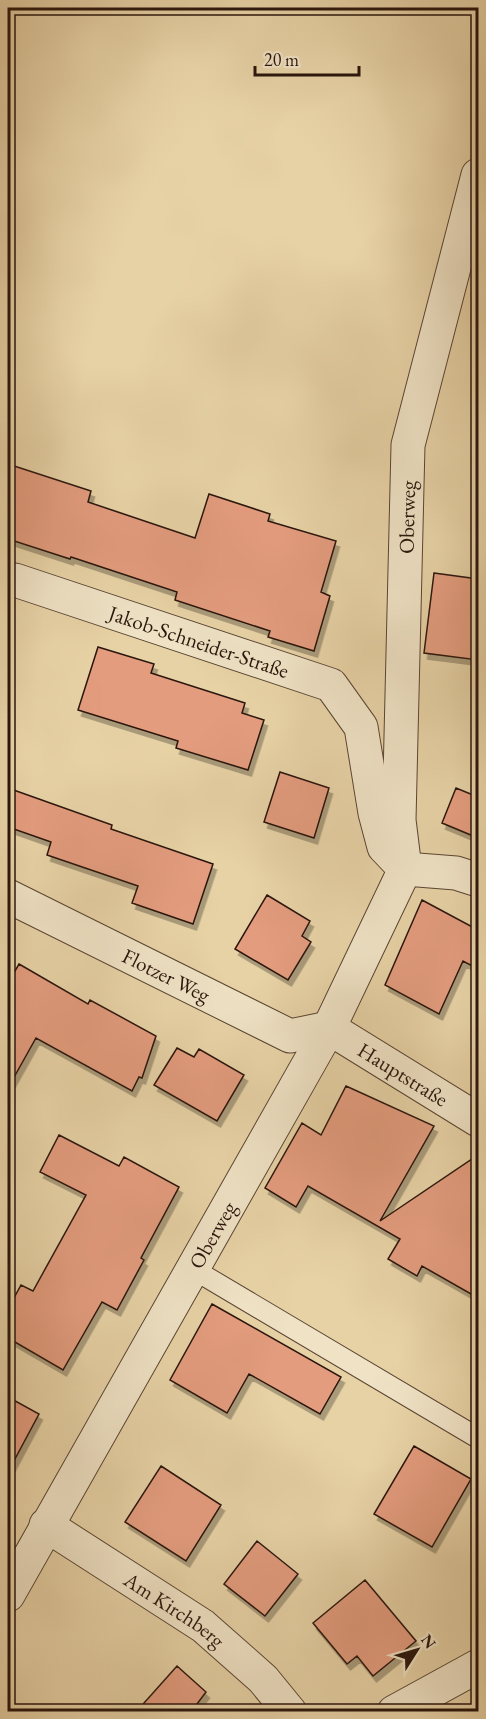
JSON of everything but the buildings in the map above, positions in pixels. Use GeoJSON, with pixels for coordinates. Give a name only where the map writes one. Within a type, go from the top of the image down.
{"type":"FeatureCollection","features":[{"type":"Feature","properties":{"kind":"street","name":"Oberweg"},"geometry":{"type":"LineString","coordinates":[[8,1595],[330,1028],[405,869],[399,820],[408,445],[478,175]]}},
{"type":"Feature","properties":{"kind":"street","name":"Jakob-Schneider-Straße"},"geometry":{"type":"LineString","coordinates":[[15,580],[331,685],[361,727],[375,813],[384,847],[405,869]]}},
{"type":"Feature","properties":{"kind":"street"},"geometry":{"type":"LineString","coordinates":[[405,869],[456,873],[478,880]]}},
{"type":"Feature","properties":{"kind":"street","name":"Flotzer Weg"},"geometry":{"type":"LineString","coordinates":[[8,896],[290,1036],[330,1028]]}},
{"type":"Feature","properties":{"kind":"street","name":"Hauptstraße"},"geometry":{"type":"LineString","coordinates":[[330,1028],[478,1120]]}},
{"type":"Feature","properties":{"kind":"street","name":"Am Kirchberg"},"geometry":{"type":"LineString","coordinates":[[46,1525],[203,1626],[263,1679],[290,1712]]}},
{"type":"Feature","properties":{"kind":"street"},"geometry":{"type":"LineString","coordinates":[[394,1712],[478,1666]]}},
{"type":"Feature","properties":{"kind":"lane"},"geometry":{"type":"LineString","coordinates":[[194,1269],[478,1438]]}}]}
